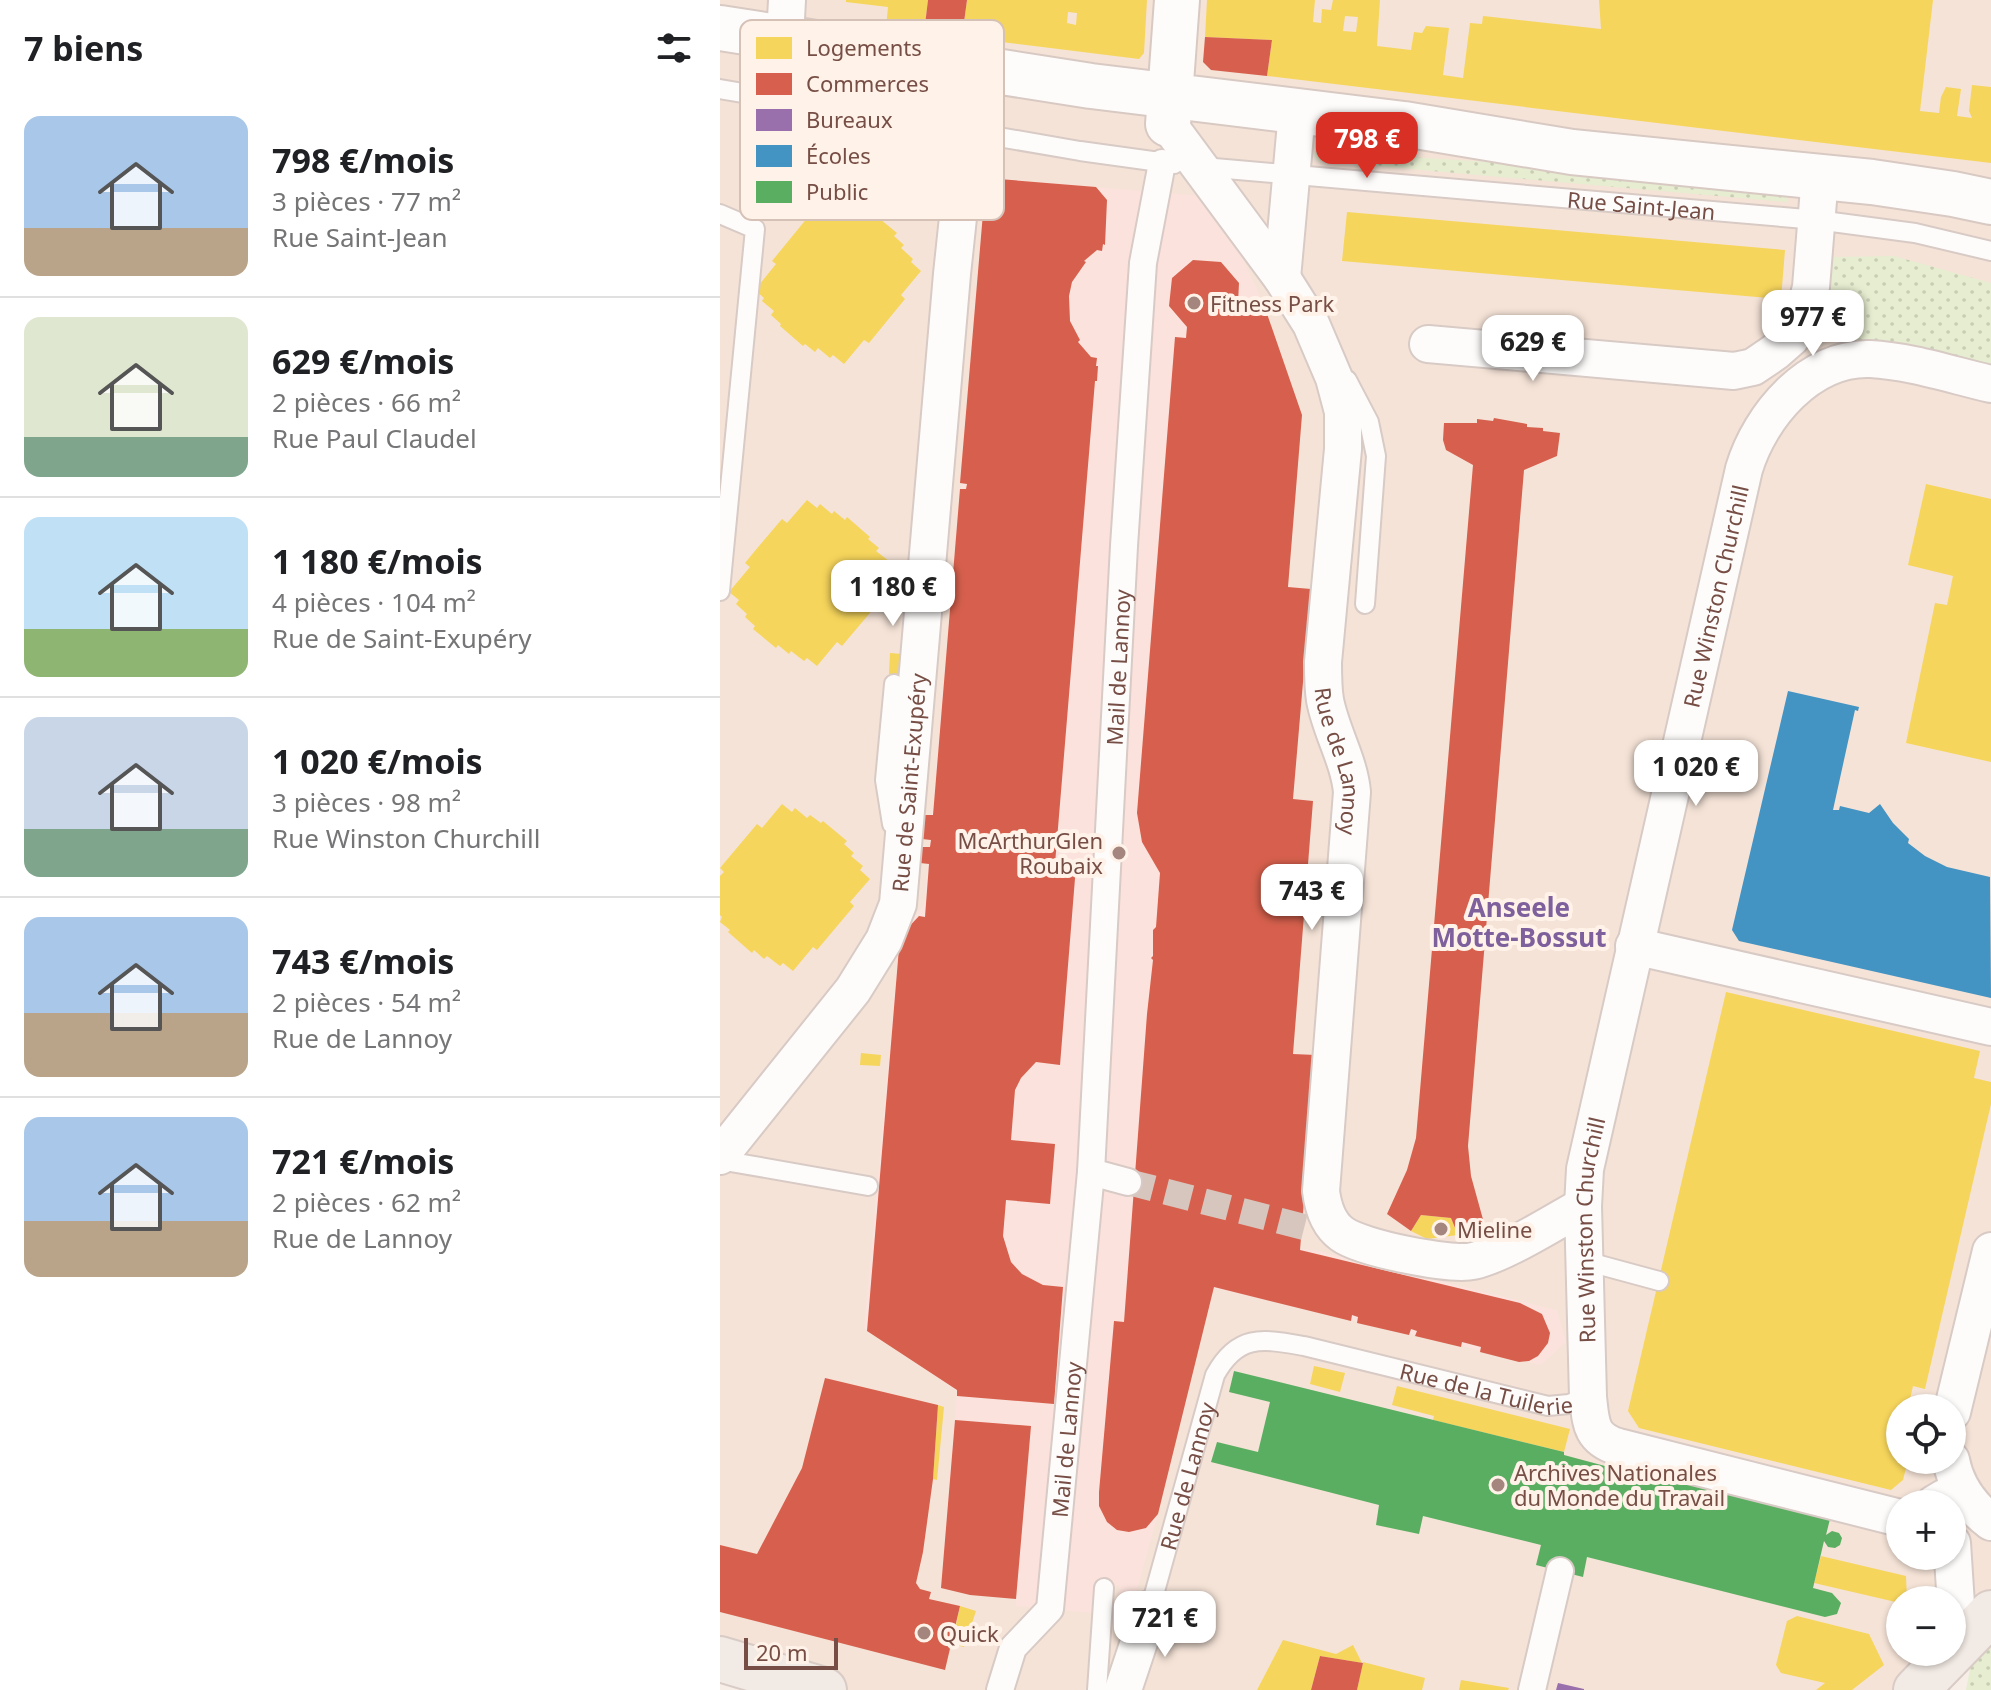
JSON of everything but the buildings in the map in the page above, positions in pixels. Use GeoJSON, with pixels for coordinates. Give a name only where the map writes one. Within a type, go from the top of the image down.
{"type":"FeatureCollection","features":[{"type":"Feature","properties":{"kind":"main road"},"geometry":{"type":"LineString","coordinates":[[1167,127],[1177,0]]}},
{"type":"Feature","properties":{"kind":"main road"},"geometry":{"type":"LineString","coordinates":[[720,28],[740,25]]}},
{"type":"Feature","properties":{"kind":"main road"},"geometry":{"type":"LineString","coordinates":[[720,51],[740,56]]}},
{"type":"Feature","properties":{"kind":"main road","name":"Rue Saint-Jean"},"geometry":{"type":"LineString","coordinates":[[1004,102],[1167,127],[1294,142],[1440,151],[1572,152],[1820,176],[1991,202]]}},
{"type":"Feature","properties":{"kind":"main road"},"geometry":{"type":"LineString","coordinates":[[1941,1667],[1990,1614]]}},
{"type":"Feature","properties":{"kind":"main road"},"geometry":{"type":"LineString","coordinates":[[720,1659],[824,1690]]}},
{"type":"Feature","properties":{"kind":"street","name":"Rue de Lannoy"},"geometry":{"type":"LineString","coordinates":[[1167,127],[1282,278],[1311,324],[1334,378],[1343,412],[1343,449],[1323,685],[1328,710],[1349,768],[1352,792],[1321,1191],[1324,1210],[1321,1227],[1367,1244],[1440,1261],[1464,1262],[1487,1256],[1583,1206]]}},
{"type":"Feature","properties":{"kind":"street","name":"Mail de Lannoy"},"geometry":{"type":"LineString","coordinates":[[1000,1690],[1013,1648],[1050,1609],[1091,1172],[1124,546],[1143,263],[1167,127]]}},
{"type":"Feature","properties":{"kind":"street"},"geometry":{"type":"LineString","coordinates":[[1282,278],[1294,142]]}},
{"type":"Feature","properties":{"kind":"street"},"geometry":{"type":"LineString","coordinates":[[1428,344],[1744,371],[1784,345],[1803,319],[1811,287],[1820,176]]}},
{"type":"Feature","properties":{"kind":"street","name":"Rue de Saint-Exupéry"},"geometry":{"type":"LineString","coordinates":[[720,1158],[865,974],[889,930],[901,885],[958,220]]}},
{"type":"Feature","properties":{"kind":"street","name":"Rue Winston Churchill"},"geometry":{"type":"LineString","coordinates":[[1588,1397],[1583,1206],[1588,1148],[1744,469],[1758,434],[1773,412],[1794,391],[1822,371],[1850,360],[1881,360],[1991,384]]}},
{"type":"Feature","properties":{"kind":"street"},"geometry":{"type":"LineString","coordinates":[[1634,946],[1991,1027]]}},
{"type":"Feature","properties":{"kind":"street"},"geometry":{"type":"LineString","coordinates":[[1091,1172],[1128,1182]]}},
{"type":"Feature","properties":{"kind":"street"},"geometry":{"type":"LineString","coordinates":[[1956,1394],[1991,1251]]}},
{"type":"Feature","properties":{"kind":"street","name":"Rue de la Tuilerie"},"geometry":{"type":"LineString","coordinates":[[1588,1397],[1595,1432],[1605,1442],[1886,1514]]}},
{"type":"Feature","properties":{"kind":"street"},"geometry":{"type":"LineString","coordinates":[[1955,1474],[1967,1500],[1991,1522]]}},
{"type":"Feature","properties":{"kind":"street"},"geometry":{"type":"LineString","coordinates":[[1941,1667],[1956,1605],[1954,1570]]}},
{"type":"Feature","properties":{"kind":"street"},"geometry":{"type":"LineString","coordinates":[[1532,1690],[1560,1571]]}},
{"type":"Feature","properties":{"kind":"street","name":"Rue de Lannoy"},"geometry":{"type":"LineString","coordinates":[[1123,1690],[1150,1609]]}},
{"type":"Feature","properties":{"kind":"lane"},"geometry":{"type":"LineString","coordinates":[[720,89],[740,90]]}},
{"type":"Feature","properties":{"kind":"lane","name":"Rue Saint-Jean"},"geometry":{"type":"LineString","coordinates":[[1200,167],[1294,142],[1915,233],[1991,251]]}},
{"type":"Feature","properties":{"kind":"lane"},"geometry":{"type":"LineString","coordinates":[[720,214],[755,229],[720,591]]}},
{"type":"Feature","properties":{"kind":"lane"},"geometry":{"type":"LineString","coordinates":[[1311,324],[1360,401],[1375,441],[1365,604]]}},
{"type":"Feature","properties":{"kind":"lane"},"geometry":{"type":"LineString","coordinates":[[894,684],[885,780],[901,885]]}},
{"type":"Feature","properties":{"kind":"lane"},"geometry":{"type":"LineString","coordinates":[[720,1158],[868,1186]]}},
{"type":"Feature","properties":{"kind":"lane"},"geometry":{"type":"LineString","coordinates":[[1585,1261],[1659,1281]]}},
{"type":"Feature","properties":{"kind":"lane","name":"Rue de la Tuilerie"},"geometry":{"type":"LineString","coordinates":[[1228,1356],[1247,1342],[1271,1341],[1304,1346],[1536,1404],[1558,1406],[1588,1397]]}},
{"type":"Feature","properties":{"kind":"lane","name":"Rue de Lannoy"},"geometry":{"type":"LineString","coordinates":[[1150,1609],[1210,1389],[1228,1356]]}},
{"type":"Feature","properties":{"kind":"lane"},"geometry":{"type":"LineString","coordinates":[[1097,1690],[1104,1588]]}},
{"type":"Feature","properties":{"kind":"shaded area"},"geometry":{"type":"Polygon","coordinates":[[[720,0],[1991,0],[1991,1633],[1966,1653],[1966,1586],[1886,1586],[1886,1666],[1950,1666],[1920,1690],[762,1690],[720,1676],[720,0]]]}},
{"type":"Feature","properties":{"kind":"shaded area","name":"McArthurGlen Roubaix"},"geometry":{"type":"Polygon","coordinates":[[[1004,179],[1215,197],[1264,305],[1288,586],[1311,589],[1293,799],[1313,801],[1293,1053],[1316,1055],[1300,1249],[1315,1250],[1557,1310],[1566,1342],[1541,1365],[1214,1288],[1130,1615],[1118,1614],[1119,1586],[1095,1584],[1092,1613],[1016,1606],[1016,1599],[941,1588],[957,1391],[864,1328],[900,935],[924,905],[984,220],[1004,220],[1004,179]]]}},
{"type":"Feature","properties":{"kind":"green space"},"geometry":{"type":"Polygon","coordinates":[[[1323,146],[1396,156],[1594,169],[1788,194],[1787,202],[1319,161],[1314,152],[1323,146]]]}},
{"type":"Feature","properties":{"kind":"green space"},"geometry":{"type":"Polygon","coordinates":[[[1894,256],[1991,283],[1991,365],[1826,338],[1806,347],[1822,321],[1833,257],[1894,256]]]}},
{"type":"Feature","properties":{"kind":"green space"},"geometry":{"type":"Polygon","coordinates":[[[1991,1641],[1991,1690],[1966,1690],[1971,1664],[1991,1641]]]}},
{"type":"Feature","properties":{"kind":"tunnel"},"geometry":{"type":"LineString","coordinates":[[1128,1182],[1308,1228]]}},
{"type":"Feature","properties":{"kind":"place","name":"Fitness Park"},"geometry":{"type":"Point","coordinates":[1194,303]}},
{"type":"Feature","properties":{"kind":"place","name":"McArthurGlen Roubaix"},"geometry":{"type":"Point","coordinates":[1119,853]}},
{"type":"Feature","properties":{"kind":"place","name":"Mieline"},"geometry":{"type":"Point","coordinates":[1441,1229]}},
{"type":"Feature","properties":{"kind":"place","name":"Archives Nationales du Monde du Travail"},"geometry":{"type":"Point","coordinates":[1498,1485]}},
{"type":"Feature","properties":{"kind":"place","name":"Quick"},"geometry":{"type":"Point","coordinates":[924,1633]}},
{"type":"Feature","properties":{"kind":"district","name":"Anseele Motte-Bossut"},"geometry":{"type":"Point","coordinates":[1519,922]}}]}
